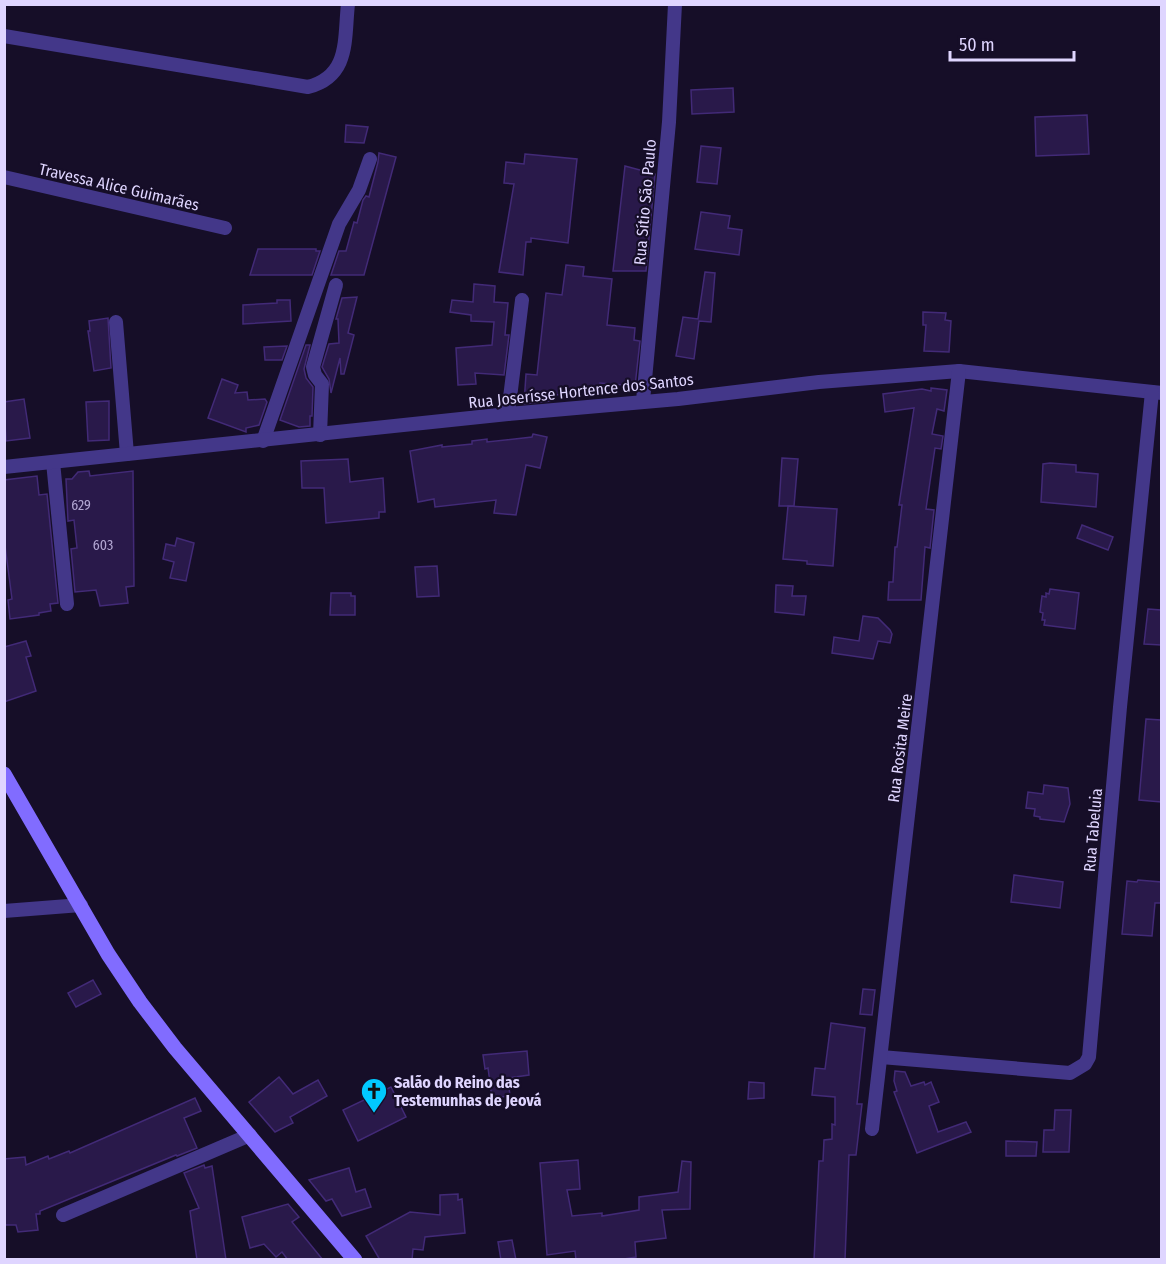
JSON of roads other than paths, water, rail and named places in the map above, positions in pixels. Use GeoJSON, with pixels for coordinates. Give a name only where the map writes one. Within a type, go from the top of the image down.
{"type":"FeatureCollection","features":[{"type":"Feature","properties":{"kind":"main road"},"geometry":{"type":"LineString","coordinates":[[4,774],[108,954],[140,1002],[355,1260]]}},
{"type":"Feature","properties":{"kind":"street"},"geometry":{"type":"LineString","coordinates":[[4,36],[308,87],[330,78],[338,67],[343,54],[348,4]]}},
{"type":"Feature","properties":{"kind":"street","name":"Rua Sítio São Paulo"},"geometry":{"type":"LineString","coordinates":[[643,401],[669,122],[675,4]]}},
{"type":"Feature","properties":{"kind":"street"},"geometry":{"type":"LineString","coordinates":[[262,441],[339,224],[359,190],[370,159]]}},
{"type":"Feature","properties":{"kind":"street","name":"Travessa Alice Guimarães"},"geometry":{"type":"LineString","coordinates":[[4,177],[225,228]]}},
{"type":"Feature","properties":{"kind":"street"},"geometry":{"type":"LineString","coordinates":[[320,435],[322,384],[315,375],[313,367],[336,285]]}},
{"type":"Feature","properties":{"kind":"street"},"geometry":{"type":"LineString","coordinates":[[508,414],[522,300]]}},
{"type":"Feature","properties":{"kind":"street"},"geometry":{"type":"LineString","coordinates":[[116,322],[127,454]]}},
{"type":"Feature","properties":{"kind":"street","name":"Rua Joserísse Hortence dos Santos"},"geometry":{"type":"LineString","coordinates":[[4,467],[508,414],[678,399],[819,382],[959,371],[1157,393]]}},
{"type":"Feature","properties":{"kind":"street","name":"Rua Rosita Meire"},"geometry":{"type":"LineString","coordinates":[[872,1129],[959,371]]}},
{"type":"Feature","properties":{"kind":"street","name":"Rua Tabeluia"},"geometry":{"type":"LineString","coordinates":[[881,1057],[1070,1072],[1084,1064],[1089,1057],[1120,707],[1157,393]]}},
{"type":"Feature","properties":{"kind":"street"},"geometry":{"type":"LineString","coordinates":[[53,462],[67,604]]}},
{"type":"Feature","properties":{"kind":"street"},"geometry":{"type":"LineString","coordinates":[[4,897],[8,910],[81,905]]}},
{"type":"Feature","properties":{"kind":"street"},"geometry":{"type":"LineString","coordinates":[[63,1215],[250,1135]]}},
{"type":"Feature","properties":{"kind":"place","name":"Salão do Reino das Testemunhas de Jeová"},"geometry":{"type":"Point","coordinates":[374,1114]}}]}
